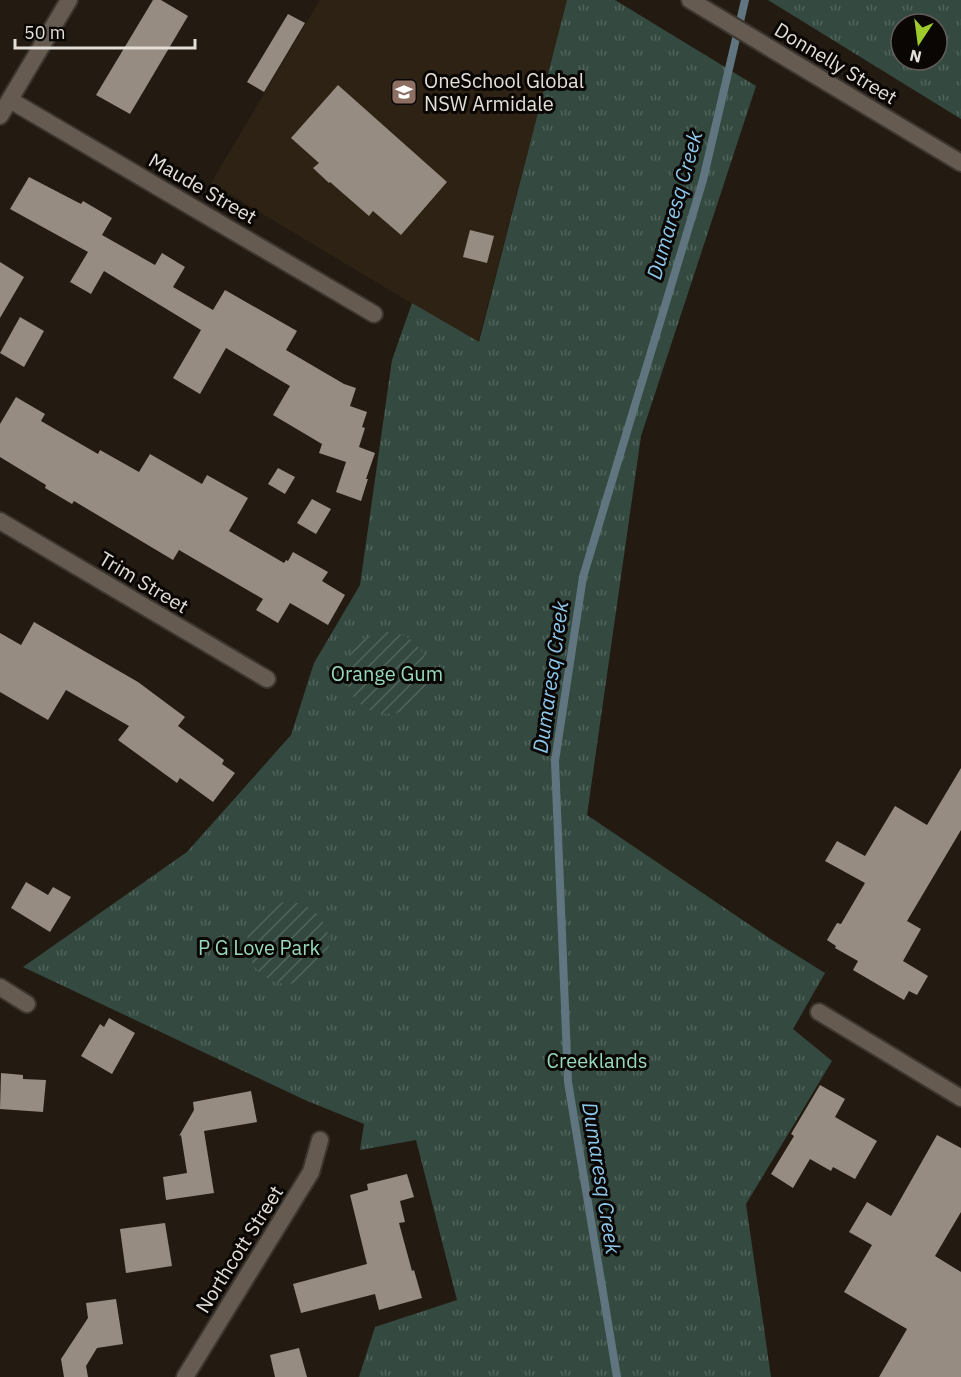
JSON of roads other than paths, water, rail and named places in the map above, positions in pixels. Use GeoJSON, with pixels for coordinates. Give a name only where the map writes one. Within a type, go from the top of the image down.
{"type":"FeatureCollection","features":[{"type":"Feature","properties":{"kind":"street"},"geometry":{"type":"LineString","coordinates":[[0,116],[69,0]]}},
{"type":"Feature","properties":{"kind":"street","name":"Donnelly Street"},"geometry":{"type":"LineString","coordinates":[[690,0],[961,163]]}},
{"type":"Feature","properties":{"kind":"street","name":"Maude Street"},"geometry":{"type":"LineString","coordinates":[[10,99],[374,314]]}},
{"type":"Feature","properties":{"kind":"street","name":"Trim Street"},"geometry":{"type":"LineString","coordinates":[[0,521],[267,679]]}},
{"type":"Feature","properties":{"kind":"street"},"geometry":{"type":"LineString","coordinates":[[0,987],[27,1004]]}},
{"type":"Feature","properties":{"kind":"street"},"geometry":{"type":"LineString","coordinates":[[819,1012],[961,1098]]}},
{"type":"Feature","properties":{"kind":"street","name":"Northcott Street"},"geometry":{"type":"LineString","coordinates":[[185,1377],[311,1172],[320,1140]]}},
{"type":"Feature","properties":{"kind":"waterway","name":"Dumaresq Creek"},"geometry":{"type":"LineString","coordinates":[[617,1377],[568,1082],[555,761],[583,577],[703,180],[745,0]]}},
{"type":"Feature","properties":{"kind":"place","name":"OneSchool Global NSW Armidale"},"geometry":{"type":"Point","coordinates":[404,92]}},
{"type":"Feature","properties":{"kind":"park label","name":"Orange Gum"},"geometry":{"type":"Point","coordinates":[387,673]}},
{"type":"Feature","properties":{"kind":"park label","name":"P G Love Park"},"geometry":{"type":"Point","coordinates":[259,947]}},
{"type":"Feature","properties":{"kind":"park label","name":"Creeklands"},"geometry":{"type":"Point","coordinates":[597,1060]}}]}
